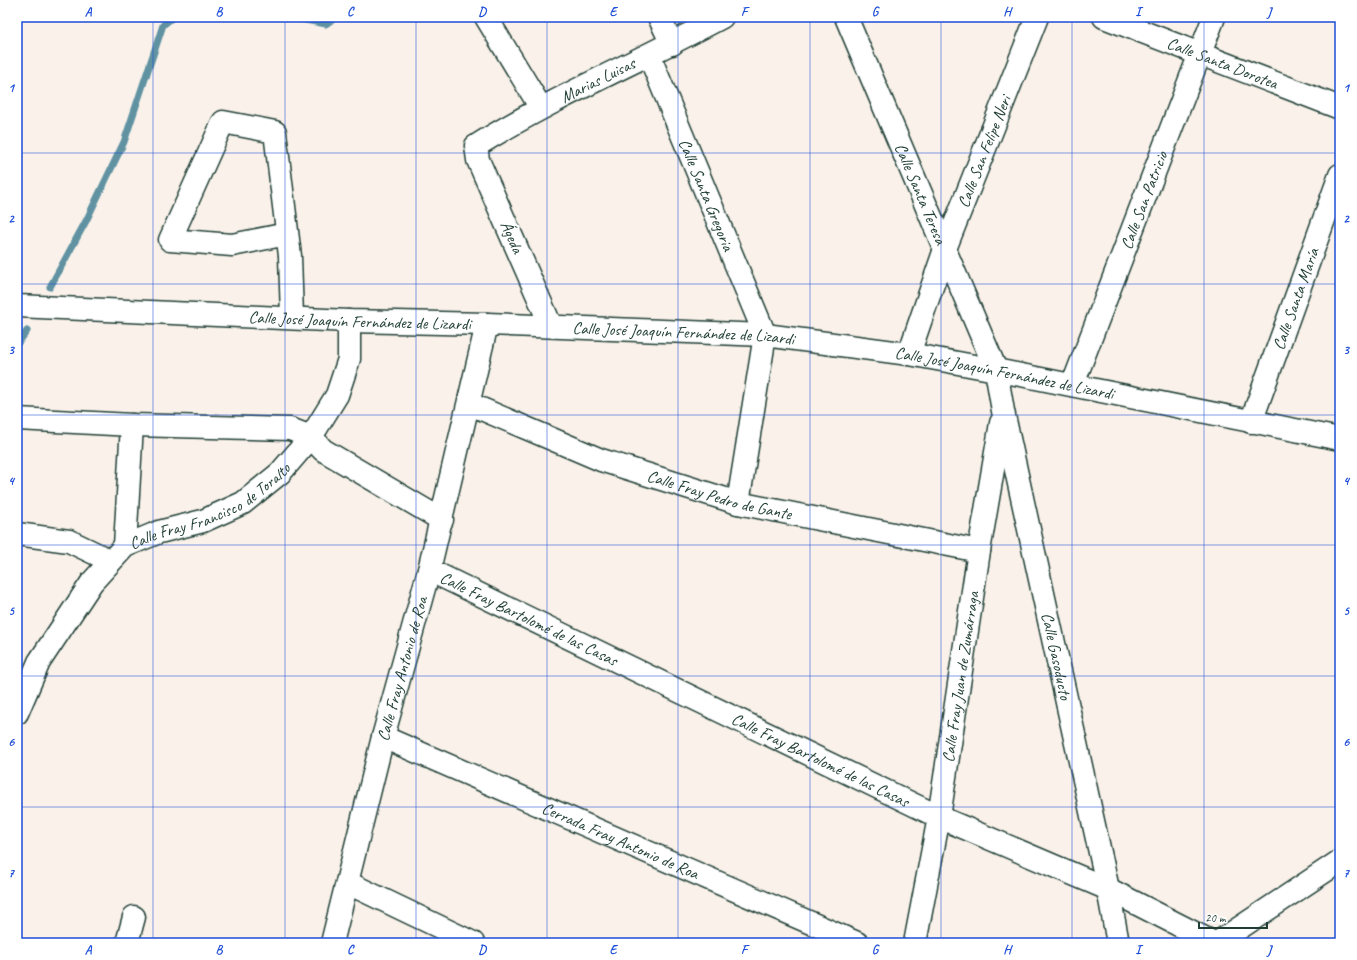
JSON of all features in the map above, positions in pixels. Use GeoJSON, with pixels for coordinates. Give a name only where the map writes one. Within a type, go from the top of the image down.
{"type":"FeatureCollection","features":[{"type":"Feature","properties":{"kind":"street"},"geometry":{"type":"LineString","coordinates":[[486,17],[541,108]]}},
{"type":"Feature","properties":{"kind":"street"},"geometry":{"type":"LineString","coordinates":[[659,17],[672,44]]}},
{"type":"Feature","properties":{"kind":"street","name":"Marias Luisas"},"geometry":{"type":"LineString","coordinates":[[476,146],[541,108],[672,44],[722,17]]}},
{"type":"Feature","properties":{"kind":"street","name":"Calle Santa Teresa"},"geometry":{"type":"LineString","coordinates":[[846,17],[996,370]]}},
{"type":"Feature","properties":{"kind":"street","name":"Calle San Felipe Neri"},"geometry":{"type":"LineString","coordinates":[[909,354],[945,249],[1037,17]]}},
{"type":"Feature","properties":{"kind":"street","name":"Calle Santa Dorotea"},"geometry":{"type":"LineString","coordinates":[[1104,17],[1340,108]]}},
{"type":"Feature","properties":{"kind":"street","name":"Calle San Patricio"},"geometry":{"type":"LineString","coordinates":[[1073,384],[1214,17]]}},
{"type":"Feature","properties":{"kind":"street","name":"Calle Santa Gregoria"},"geometry":{"type":"LineString","coordinates":[[649,55],[765,335]]}},
{"type":"Feature","properties":{"kind":"street"},"geometry":{"type":"LineString","coordinates":[[287,234],[232,246],[170,240],[223,122],[275,132],[287,234],[292,317]]}},
{"type":"Feature","properties":{"kind":"street","name":"Ágeda"},"geometry":{"type":"LineString","coordinates":[[476,146],[478,160],[552,326]]}},
{"type":"Feature","properties":{"kind":"street","name":"Calle Santa María"},"geometry":{"type":"LineString","coordinates":[[1251,422],[1340,175]]}},
{"type":"Feature","properties":{"kind":"street","name":"Calle José Joaquín Fernández de Lizardi"},"geometry":{"type":"LineString","coordinates":[[17,306],[292,317],[348,321],[552,326],[765,335],[909,354],[1073,384],[1251,422],[1340,439]]}},
{"type":"Feature","properties":{"kind":"street","name":"Calle Fray Francisco de Toralto"},"geometry":{"type":"LineString","coordinates":[[17,713],[39,662],[92,582],[118,554],[159,532],[203,521],[243,503],[280,473],[311,437],[337,396],[350,359],[348,321]]}},
{"type":"Feature","properties":{"kind":"street","name":"Calle Fray Antonio de Roa"},"geometry":{"type":"LineString","coordinates":[[332,943],[383,737],[442,520],[470,404],[487,324]]}},
{"type":"Feature","properties":{"kind":"street"},"geometry":{"type":"LineString","coordinates":[[738,503],[765,335]]}},
{"type":"Feature","properties":{"kind":"street","name":"Calle Gasoducto"},"geometry":{"type":"LineString","coordinates":[[996,370],[1003,411],[1108,889],[1118,943]]}},
{"type":"Feature","properties":{"kind":"street","name":"Calle Fray Pedro de Gante"},"geometry":{"type":"LineString","coordinates":[[470,404],[601,460],[738,503],[979,551]]}},
{"type":"Feature","properties":{"kind":"street","name":"Calle Fray Juan de Zumárraga"},"geometry":{"type":"LineString","coordinates":[[915,943],[939,817],[979,551],[1003,411]]}},
{"type":"Feature","properties":{"kind":"street"},"geometry":{"type":"LineString","coordinates":[[17,419],[132,425],[290,429],[311,437],[322,450],[442,520]]}},
{"type":"Feature","properties":{"kind":"street"},"geometry":{"type":"LineString","coordinates":[[17,534],[69,542],[118,554],[132,425]]}},
{"type":"Feature","properties":{"kind":"street","name":"Calle Fray Bartolomé de las Casas"},"geometry":{"type":"LineString","coordinates":[[429,570],[939,817],[1108,889],[1216,943]]}},
{"type":"Feature","properties":{"kind":"street","name":"Cerrada Fray Antonio de Roa"},"geometry":{"type":"LineString","coordinates":[[383,737],[857,943]]}},
{"type":"Feature","properties":{"kind":"street"},"geometry":{"type":"LineString","coordinates":[[1216,943],[1340,861]]}},
{"type":"Feature","properties":{"kind":"street"},"geometry":{"type":"LineString","coordinates":[[348,883],[473,943]]}},
{"type":"Feature","properties":{"kind":"street"},"geometry":{"type":"LineString","coordinates":[[127,943],[134,916]]}},
{"type":"Feature","properties":{"kind":"waterway"},"geometry":{"type":"LineString","coordinates":[[50,287],[86,221],[124,142],[163,25],[173,17]]}},
{"type":"Feature","properties":{"kind":"waterway"},"geometry":{"type":"LineString","coordinates":[[290,17],[326,24],[336,17]]}},
{"type":"Feature","properties":{"kind":"waterway"},"geometry":{"type":"LineString","coordinates":[[17,344],[27,331]]}}]}
